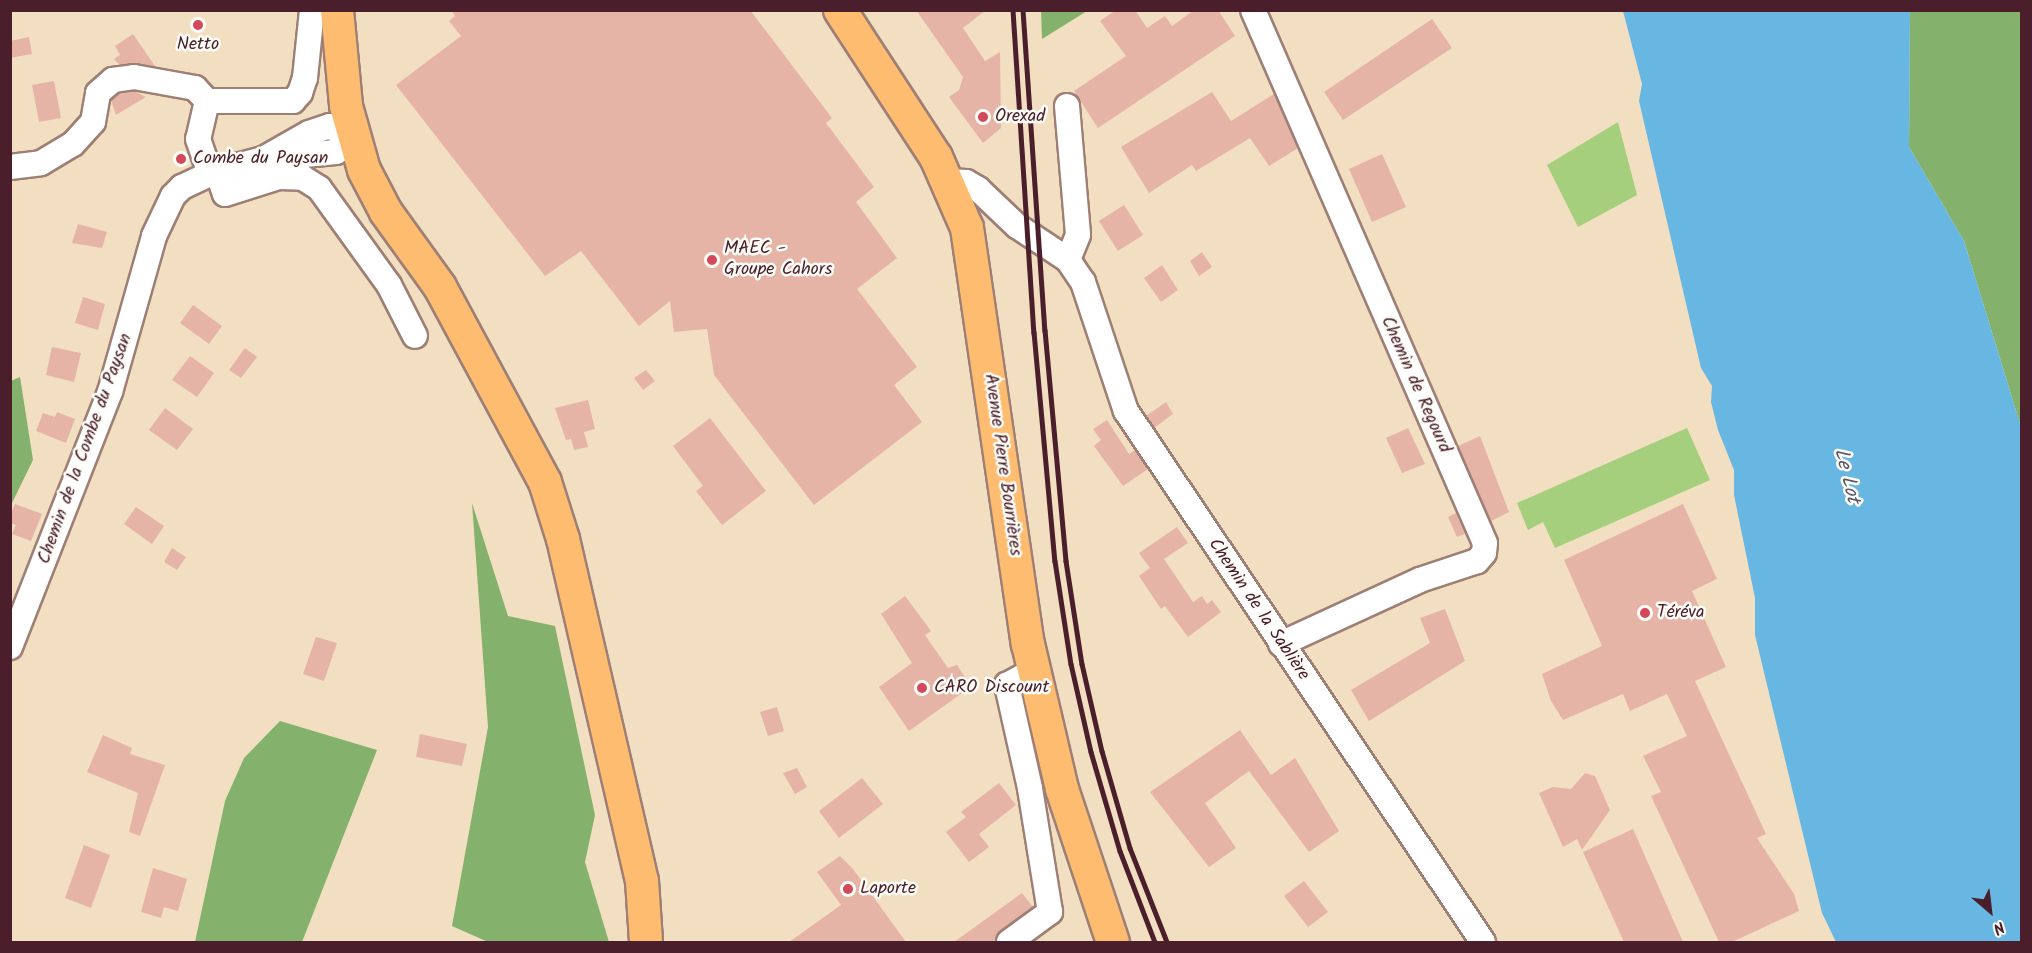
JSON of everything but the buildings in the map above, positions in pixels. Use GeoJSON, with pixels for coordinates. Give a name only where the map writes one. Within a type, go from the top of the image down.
{"type":"FeatureCollection","features":[{"type":"Feature","properties":{"kind":"main road"},"geometry":{"type":"LineString","coordinates":[[336,10],[325,49],[326,106],[371,225],[432,306],[469,345],[545,482],[563,538],[642,881],[646,942]]}},
{"type":"Feature","properties":{"kind":"main road","name":"Avenue Pierre Bourrières"},"geometry":{"type":"LineString","coordinates":[[840,10],[949,180],[967,228],[1034,670],[1062,789],[1113,942]]}},
{"type":"Feature","properties":{"kind":"street"},"geometry":{"type":"LineString","coordinates":[[10,167],[41,163],[73,144],[93,122],[98,93],[113,80],[134,77],[195,88],[207,101],[293,101],[300,93],[305,78],[312,10]]}},
{"type":"Feature","properties":{"kind":"street","name":"Chemin de Regourd"},"geometry":{"type":"LineString","coordinates":[[1253,10],[1485,543],[1484,553],[1477,561],[1420,580],[1281,644]]}},
{"type":"Feature","properties":{"kind":"street"},"geometry":{"type":"LineString","coordinates":[[207,101],[198,139],[225,194],[279,177],[303,178],[319,188],[389,285],[416,336]]}},
{"type":"Feature","properties":{"kind":"street"},"geometry":{"type":"LineString","coordinates":[[1067,106],[1078,235],[1068,260]]}},
{"type":"Feature","properties":{"kind":"street","name":"Chemin de la Combe du Paysan"},"geometry":{"type":"LineString","coordinates":[[10,647],[110,392],[165,208],[182,187],[214,172],[263,159],[309,133],[340,139]]}},
{"type":"Feature","properties":{"kind":"street","name":"Chemin de la Sablière"},"geometry":{"type":"LineString","coordinates":[[949,180],[966,182],[978,189],[1017,226],[1068,260],[1083,282],[1126,411],[1483,942]]}},
{"type":"Feature","properties":{"kind":"street","name":"Chemin de la Sablière"},"geometry":{"type":"LineString","coordinates":[[967,228],[986,222],[1017,226]]}},
{"type":"Feature","properties":{"kind":"street"},"geometry":{"type":"LineString","coordinates":[[1009,942],[1050,912],[1030,788],[1007,685],[1034,670]]}},
{"type":"Feature","properties":{"kind":"green space"},"geometry":{"type":"Polygon","coordinates":[[[1041,10],[1087,10],[1087,11],[1042,39],[1041,10]]]}},
{"type":"Feature","properties":{"kind":"green space"},"geometry":{"type":"Polygon","coordinates":[[[1910,11],[2021,11],[2021,427],[1964,241],[1909,147],[1910,11]]]}},
{"type":"Feature","properties":{"kind":"green space"},"geometry":{"type":"Polygon","coordinates":[[[1618,122],[1637,195],[1578,227],[1547,165],[1618,122]]]}},
{"type":"Feature","properties":{"kind":"green space"},"geometry":{"type":"Polygon","coordinates":[[[20,377],[33,460],[11,505],[11,381],[20,377]]]}},
{"type":"Feature","properties":{"kind":"green space"},"geometry":{"type":"Polygon","coordinates":[[[1687,428],[1710,480],[1555,548],[1543,522],[1528,530],[1517,503],[1687,428]]]}},
{"type":"Feature","properties":{"kind":"green space"},"geometry":{"type":"Polygon","coordinates":[[[472,503],[508,616],[555,626],[595,815],[585,862],[609,942],[488,942],[452,926],[488,727],[472,503]]]}},
{"type":"Feature","properties":{"kind":"green space"},"geometry":{"type":"Polygon","coordinates":[[[280,721],[377,750],[302,942],[195,942],[225,801],[244,758],[280,721]]]}},
{"type":"Feature","properties":{"kind":"water","name":"Le Lot"},"geometry":{"type":"Polygon","coordinates":[[[1623,11],[1910,11],[1909,147],[1964,241],[2021,427],[2021,942],[1836,942],[1822,913],[1755,635],[1755,598],[1734,495],[1734,470],[1718,430],[1711,402],[1712,386],[1701,368],[1639,101],[1642,84],[1623,11]]]}},
{"type":"Feature","properties":{"kind":"railway"},"geometry":{"type":"LineString","coordinates":[[1013,10],[1034,332],[1055,561],[1071,664],[1091,752],[1120,851],[1155,942]]}},
{"type":"Feature","properties":{"kind":"railway"},"geometry":{"type":"LineString","coordinates":[[1023,10],[1045,330],[1066,561],[1082,664],[1102,751],[1130,848],[1167,942]]}},
{"type":"Feature","properties":{"kind":"place","name":"Netto"},"geometry":{"type":"Point","coordinates":[198,25]}},
{"type":"Feature","properties":{"kind":"place","name":"Orexad"},"geometry":{"type":"Point","coordinates":[983,117]}},
{"type":"Feature","properties":{"kind":"place","name":"Combe du Paysan"},"geometry":{"type":"Point","coordinates":[181,159]}},
{"type":"Feature","properties":{"kind":"place","name":"MAEC - Groupe Cahors"},"geometry":{"type":"Point","coordinates":[712,260]}},
{"type":"Feature","properties":{"kind":"place","name":"Téréva"},"geometry":{"type":"Point","coordinates":[1645,613]}},
{"type":"Feature","properties":{"kind":"place","name":"CARO Discount"},"geometry":{"type":"Point","coordinates":[922,688]}},
{"type":"Feature","properties":{"kind":"place","name":"Laporte"},"geometry":{"type":"Point","coordinates":[848,889]}}]}
